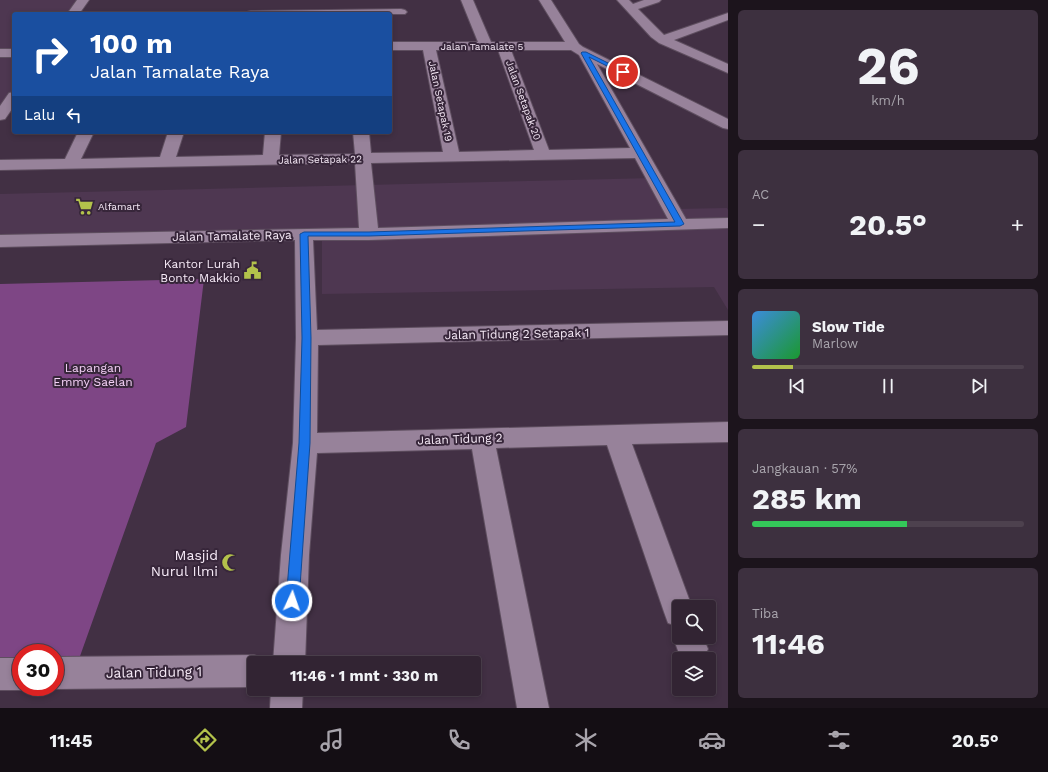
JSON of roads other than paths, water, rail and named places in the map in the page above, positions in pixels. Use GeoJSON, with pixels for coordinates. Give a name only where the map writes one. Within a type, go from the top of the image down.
{"type":"FeatureCollection","features":[{"type":"Feature","properties":{"kind":"street"},"geometry":{"type":"LineString","coordinates":[[74,12],[83,0]]}},
{"type":"Feature","properties":{"kind":"street"},"geometry":{"type":"LineString","coordinates":[[325,12],[327,0]]}},
{"type":"Feature","properties":{"kind":"street"},"geometry":{"type":"LineString","coordinates":[[468,0],[486,46]]}},
{"type":"Feature","properties":{"kind":"street"},"geometry":{"type":"LineString","coordinates":[[545,0],[579,49],[640,152],[680,224]]}},
{"type":"Feature","properties":{"kind":"street"},"geometry":{"type":"LineString","coordinates":[[627,4],[655,0]]}},
{"type":"Feature","properties":{"kind":"street"},"geometry":{"type":"LineString","coordinates":[[627,4],[655,34],[663,40],[728,69]]}},
{"type":"Feature","properties":{"kind":"street"},"geometry":{"type":"LineString","coordinates":[[336,12],[400,6],[405,46]]}},
{"type":"Feature","properties":{"kind":"street"},"geometry":{"type":"LineString","coordinates":[[663,40],[728,16]]}},
{"type":"Feature","properties":{"kind":"street"},"geometry":{"type":"LineString","coordinates":[[708,24],[721,29]]}},
{"type":"Feature","properties":{"kind":"street","name":"Jalan Tamalate 5"},"geometry":{"type":"LineString","coordinates":[[392,46],[503,46],[579,49]]}},
{"type":"Feature","properties":{"kind":"street","name":"Jalan Setapak 19"},"geometry":{"type":"LineString","coordinates":[[429,46],[452,156]]}},
{"type":"Feature","properties":{"kind":"street","name":"Jalan Setapak 20"},"geometry":{"type":"LineString","coordinates":[[503,46],[543,154]]}},
{"type":"Feature","properties":{"kind":"street"},"geometry":{"type":"LineString","coordinates":[[579,49],[728,124]]}},
{"type":"Feature","properties":{"kind":"street"},"geometry":{"type":"LineString","coordinates":[[0,53],[12,53]]}},
{"type":"Feature","properties":{"kind":"street"},"geometry":{"type":"LineString","coordinates":[[0,116],[12,99]]}},
{"type":"Feature","properties":{"kind":"street"},"geometry":{"type":"LineString","coordinates":[[70,164],[85,134]]}},
{"type":"Feature","properties":{"kind":"street"},"geometry":{"type":"LineString","coordinates":[[166,162],[175,134]]}},
{"type":"Feature","properties":{"kind":"street"},"geometry":{"type":"LineString","coordinates":[[271,160],[272,134]]}},
{"type":"Feature","properties":{"kind":"street"},"geometry":{"type":"LineString","coordinates":[[361,134],[369,234]]}},
{"type":"Feature","properties":{"kind":"street","name":"Jalan Setapak 22"},"geometry":{"type":"LineString","coordinates":[[0,165],[363,159],[640,152]]}},
{"type":"Feature","properties":{"kind":"street","name":"Jalan Tamalate Raya"},"geometry":{"type":"LineString","coordinates":[[0,241],[304,234],[369,234],[728,223]]}},
{"type":"Feature","properties":{"kind":"street"},"geometry":{"type":"LineString","coordinates":[[289,656],[295,555],[305,443],[307,338],[304,234]]}},
{"type":"Feature","properties":{"kind":"street","name":"Jalan Tidung 2 Setapak 1"},"geometry":{"type":"LineString","coordinates":[[307,338],[728,328]]}},
{"type":"Feature","properties":{"kind":"street","name":"Jalan Tidung 2"},"geometry":{"type":"LineString","coordinates":[[305,443],[728,432]]}},
{"type":"Feature","properties":{"kind":"street"},"geometry":{"type":"LineString","coordinates":[[616,435],[675,600]]}},
{"type":"Feature","properties":{"kind":"street"},"geometry":{"type":"LineString","coordinates":[[482,438],[533,708]]}},
{"type":"Feature","properties":{"kind":"street","name":"Jalan Tidung 1"},"geometry":{"type":"LineString","coordinates":[[64,673],[247,671]]}},
{"type":"Feature","properties":{"kind":"street"},"geometry":{"type":"LineString","coordinates":[[0,674],[12,674]]}},
{"type":"Feature","properties":{"kind":"street"},"geometry":{"type":"LineString","coordinates":[[286,708],[287,696]]}},
{"type":"Feature","properties":{"kind":"place","name":"Alfamart"},"geometry":{"type":"Point","coordinates":[85,206]}},
{"type":"Feature","properties":{"kind":"place","name":"Kantor Lurah Bonto Makkio"},"geometry":{"type":"Point","coordinates":[253,271]}},
{"type":"Feature","properties":{"kind":"place","name":"Masjid Nurul Ilmi"},"geometry":{"type":"Point","coordinates":[231,563]}},
{"type":"Feature","properties":{"kind":"park label","name":"Lapangan Emmy Saelan"},"geometry":{"type":"Point","coordinates":[93,375]}}]}
